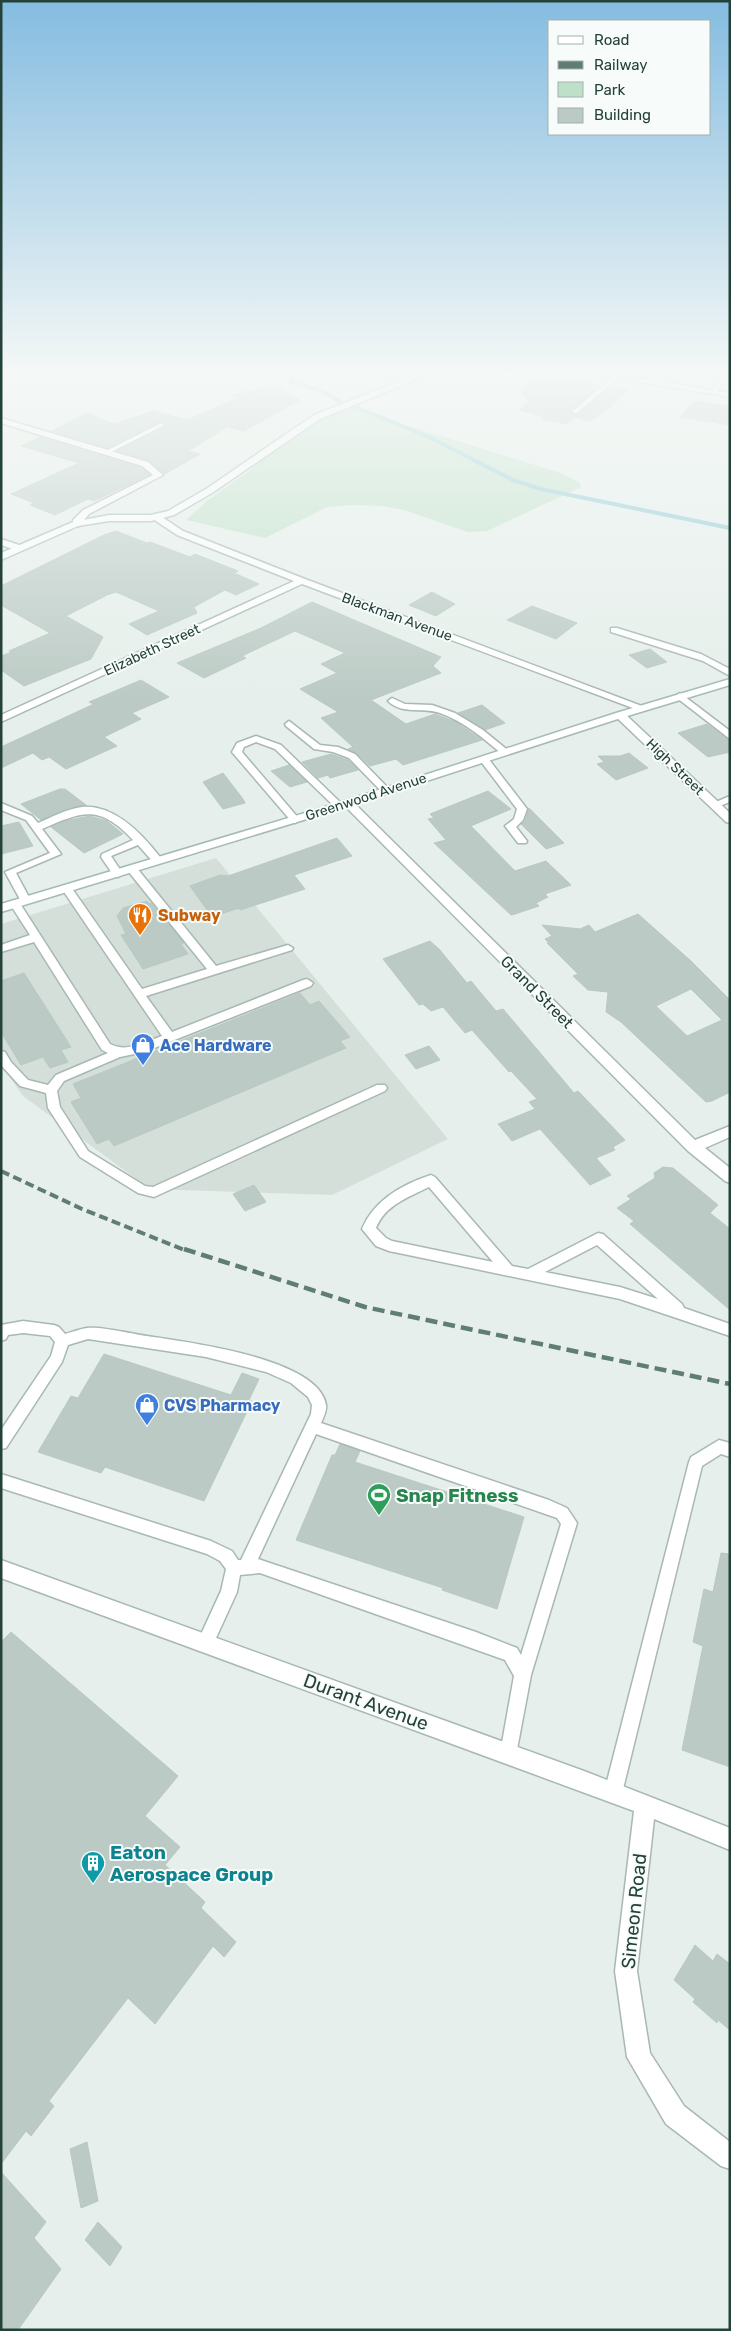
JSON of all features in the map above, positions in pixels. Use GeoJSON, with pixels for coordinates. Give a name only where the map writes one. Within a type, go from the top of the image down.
{"type":"FeatureCollection","features":[{"type":"Feature","properties":{"kind":"street"},"geometry":{"type":"LineString","coordinates":[[76,524],[81,516],[142,484]]}},
{"type":"Feature","properties":{"kind":"street"},"geometry":{"type":"LineString","coordinates":[[1,558],[47,535],[76,524],[109,518],[156,517],[171,512],[218,484]]}},
{"type":"Feature","properties":{"kind":"street","name":"Blackman Avenue"},"geometry":{"type":"LineString","coordinates":[[156,517],[180,533],[302,581],[642,708]]}},
{"type":"Feature","properties":{"kind":"street"},"geometry":{"type":"LineString","coordinates":[[1,542],[19,548]]}},
{"type":"Feature","properties":{"kind":"street","name":"Elizabeth Street"},"geometry":{"type":"LineString","coordinates":[[1,719],[302,581]]}},
{"type":"Feature","properties":{"kind":"street","name":"Greenwood Avenue"},"geometry":{"type":"LineString","coordinates":[[1,908],[295,820],[642,708],[730,682]]}},
{"type":"Feature","properties":{"kind":"street","name":"High Street"},"geometry":{"type":"LineString","coordinates":[[620,715],[730,820]]}},
{"type":"Feature","properties":{"kind":"street","name":"Grand Street"},"geometry":{"type":"LineString","coordinates":[[343,805],[693,1147],[730,1177]]}},
{"type":"Feature","properties":{"kind":"street"},"geometry":{"type":"LineString","coordinates":[[693,1147],[730,1131]]}},
{"type":"Feature","properties":{"kind":"street","name":"Durant Avenue"},"geometry":{"type":"LineString","coordinates":[[1,1569],[509,1754],[730,1839]]}},
{"type":"Feature","properties":{"kind":"street","name":"Simeon Road"},"geometry":{"type":"LineString","coordinates":[[645,1807],[626,1971],[639,2058],[675,2115],[730,2157]]}},
{"type":"Feature","properties":{"kind":"lane"},"geometry":{"type":"LineString","coordinates":[[614,630],[661,646],[698,655],[721,666],[730,674]]}},
{"type":"Feature","properties":{"kind":"lane"},"geometry":{"type":"LineString","coordinates":[[680,696],[730,736]]}},
{"type":"Feature","properties":{"kind":"lane"},"geometry":{"type":"LineString","coordinates":[[392,701],[402,708],[433,708],[458,719],[505,752]]}},
{"type":"Feature","properties":{"kind":"lane"},"geometry":{"type":"LineString","coordinates":[[289,724],[317,747],[335,749],[352,756],[386,791]]}},
{"type":"Feature","properties":{"kind":"lane"},"geometry":{"type":"LineString","coordinates":[[295,820],[237,752],[240,745],[256,739],[278,747],[343,805]]}},
{"type":"Feature","properties":{"kind":"lane"},"geometry":{"type":"LineString","coordinates":[[484,759],[522,809],[518,820],[510,826],[522,841]]}},
{"type":"Feature","properties":{"kind":"lane"},"geometry":{"type":"LineString","coordinates":[[714,805],[730,799]]}},
{"type":"Feature","properties":{"kind":"lane"},"geometry":{"type":"LineString","coordinates":[[1,806],[29,818],[56,854],[6,873],[36,937],[106,1047],[118,1053]]}},
{"type":"Feature","properties":{"kind":"lane"},"geometry":{"type":"LineString","coordinates":[[36,828],[82,810],[109,814],[140,841],[158,861]]}},
{"type":"Feature","properties":{"kind":"lane"},"geometry":{"type":"LineString","coordinates":[[118,874],[106,857],[107,854],[140,841]]}},
{"type":"Feature","properties":{"kind":"lane"},"geometry":{"type":"LineString","coordinates":[[132,869],[214,971]]}},
{"type":"Feature","properties":{"kind":"lane"},"geometry":{"type":"LineString","coordinates":[[67,889],[170,1037]]}},
{"type":"Feature","properties":{"kind":"lane"},"geometry":{"type":"LineString","coordinates":[[1,949],[36,937]]}},
{"type":"Feature","properties":{"kind":"lane"},"geometry":{"type":"LineString","coordinates":[[139,994],[288,948]]}},
{"type":"Feature","properties":{"kind":"lane"},"geometry":{"type":"LineString","coordinates":[[307,983],[140,1049],[118,1053],[60,1078],[51,1090],[54,1108],[84,1154],[142,1190],[154,1192],[381,1088]]}},
{"type":"Feature","properties":{"kind":"lane"},"geometry":{"type":"LineString","coordinates":[[1,1056],[24,1083],[51,1090]]}},
{"type":"Feature","properties":{"kind":"lane"},"geometry":{"type":"LineString","coordinates":[[509,1271],[431,1180],[386,1204],[372,1218],[368,1229],[381,1242],[389,1246],[528,1275],[620,1293],[730,1330]]}},
{"type":"Feature","properties":{"kind":"lane"},"geometry":{"type":"LineString","coordinates":[[528,1275],[598,1238],[683,1313]]}},
{"type":"Feature","properties":{"kind":"lane"},"geometry":{"type":"LineString","coordinates":[[1,1335],[4,1330],[23,1327],[54,1331],[62,1341]]}},
{"type":"Feature","properties":{"kind":"lane"},"geometry":{"type":"LineString","coordinates":[[62,1341],[88,1333],[206,1351],[268,1367],[296,1379],[313,1393],[319,1405],[313,1427],[240,1568],[205,1643]]}},
{"type":"Feature","properties":{"kind":"lane"},"geometry":{"type":"LineString","coordinates":[[1,1444],[57,1358],[62,1341]]}},
{"type":"Feature","properties":{"kind":"lane"},"geometry":{"type":"LineString","coordinates":[[313,1427],[549,1507],[562,1513],[569,1523],[523,1675],[509,1754]]}},
{"type":"Feature","properties":{"kind":"lane"},"geometry":{"type":"LineString","coordinates":[[613,1793],[696,1462],[719,1447],[730,1450]]}},
{"type":"Feature","properties":{"kind":"lane"},"geometry":{"type":"LineString","coordinates":[[1,1481],[211,1548],[226,1556],[240,1568],[260,1566],[476,1640],[511,1654],[523,1675]]}},
{"type":"Feature","properties":{"kind":"shaded area"},"geometry":{"type":"Polygon","coordinates":[[[216,858],[448,1139],[332,1195],[150,1189],[23,1096],[1,1065],[1,924],[216,858]]]}},
{"type":"Feature","properties":{"kind":"green space"},"geometry":{"type":"Polygon","coordinates":[[[231,484],[580,484],[581,487],[487,531],[468,532],[404,510],[382,506],[352,505],[327,507],[265,538],[186,520],[207,501],[231,484]]]}},
{"type":"Feature","properties":{"kind":"building"},"geometry":{"type":"Polygon","coordinates":[[[33,484],[131,484],[94,501],[88,499],[55,515],[30,505],[34,503],[11,494],[33,484]]]}},
{"type":"Feature","properties":{"kind":"building"},"geometry":{"type":"Polygon","coordinates":[[[116,531],[190,557],[195,554],[238,571],[234,573],[259,584],[236,595],[225,590],[194,607],[197,613],[147,635],[129,624],[159,611],[116,592],[107,595],[66,616],[103,637],[91,659],[24,686],[1,670],[1,656],[50,633],[1,605],[1,586],[104,535],[116,531]]]}},
{"type":"Feature","properties":{"kind":"building"},"geometry":{"type":"Polygon","coordinates":[[[432,592],[455,604],[436,616],[409,605],[432,592]]]}},
{"type":"Feature","properties":{"kind":"building"},"geometry":{"type":"Polygon","coordinates":[[[312,602],[441,657],[433,666],[441,673],[371,700],[406,724],[435,714],[456,722],[482,740],[403,765],[396,759],[370,766],[356,753],[348,749],[353,747],[321,718],[338,712],[300,689],[337,673],[321,664],[345,653],[295,631],[242,656],[246,658],[204,678],[177,663],[261,628],[312,602]]]}},
{"type":"Feature","properties":{"kind":"building"},"geometry":{"type":"Polygon","coordinates":[[[532,606],[577,623],[556,639],[507,620],[532,606]]]}},
{"type":"Feature","properties":{"kind":"building"},"geometry":{"type":"Polygon","coordinates":[[[650,649],[667,662],[647,668],[629,655],[650,649]]]}},
{"type":"Feature","properties":{"kind":"building"},"geometry":{"type":"Polygon","coordinates":[[[141,680],[169,697],[132,713],[141,719],[104,737],[117,746],[66,769],[49,757],[42,760],[33,753],[1,768],[1,747],[94,704],[89,702],[141,680]]]}},
{"type":"Feature","properties":{"kind":"building"},"geometry":{"type":"Polygon","coordinates":[[[482,705],[505,723],[485,730],[458,713],[482,705]]]}},
{"type":"Feature","properties":{"kind":"building"},"geometry":{"type":"Polygon","coordinates":[[[707,724],[730,741],[730,752],[708,757],[678,733],[707,724]]]}},
{"type":"Feature","properties":{"kind":"building"},"geometry":{"type":"Polygon","coordinates":[[[629,753],[648,768],[616,780],[597,764],[604,762],[598,756],[620,756],[629,753]]]}},
{"type":"Feature","properties":{"kind":"building"},"geometry":{"type":"Polygon","coordinates":[[[331,754],[348,760],[358,770],[330,778],[328,775],[318,778],[302,762],[331,754]]]}},
{"type":"Feature","properties":{"kind":"building"},"geometry":{"type":"Polygon","coordinates":[[[289,765],[307,782],[290,787],[271,771],[289,765]]]}},
{"type":"Feature","properties":{"kind":"building"},"geometry":{"type":"Polygon","coordinates":[[[223,773],[245,803],[223,809],[203,782],[223,773]]]}},
{"type":"Feature","properties":{"kind":"building"},"geometry":{"type":"Polygon","coordinates":[[[60,789],[65,789],[86,805],[70,808],[41,820],[21,804],[60,789]]]}},
{"type":"Feature","properties":{"kind":"building"},"geometry":{"type":"Polygon","coordinates":[[[488,791],[511,809],[471,826],[515,871],[546,861],[571,885],[545,894],[548,897],[536,903],[539,906],[511,915],[434,843],[446,840],[428,819],[434,818],[430,814],[488,791]]]}},
{"type":"Feature","properties":{"kind":"building"},"geometry":{"type":"Polygon","coordinates":[[[529,808],[564,843],[546,849],[521,824],[525,821],[529,808]]]}},
{"type":"Feature","properties":{"kind":"building"},"geometry":{"type":"Polygon","coordinates":[[[90,816],[107,821],[123,834],[84,853],[51,827],[69,820],[90,816]]]}},
{"type":"Feature","properties":{"kind":"building"},"geometry":{"type":"Polygon","coordinates":[[[19,822],[33,846],[1,854],[1,826],[19,822]]]}},
{"type":"Feature","properties":{"kind":"building"},"geometry":{"type":"Polygon","coordinates":[[[337,838],[352,856],[294,875],[305,889],[212,917],[190,886],[220,875],[228,876],[337,838]]]}},
{"type":"Feature","properties":{"kind":"building"},"geometry":{"type":"Polygon","coordinates":[[[147,901],[149,904],[151,903],[184,943],[181,944],[188,954],[143,969],[121,935],[126,934],[117,916],[123,908],[147,901]]]}},
{"type":"Feature","properties":{"kind":"building"},"geometry":{"type":"Polygon","coordinates":[[[638,914],[691,961],[730,1000],[730,1092],[706,1102],[621,1022],[606,1012],[608,992],[588,990],[573,976],[578,974],[547,943],[549,943],[545,939],[552,936],[542,925],[580,929],[589,925],[595,932],[638,914]],[[691,989],[656,1006],[687,1036],[722,1020],[691,989]]]}},
{"type":"Feature","properties":{"kind":"building"},"geometry":{"type":"Polygon","coordinates":[[[430,941],[467,983],[471,981],[496,1011],[503,1009],[574,1093],[578,1091],[625,1140],[613,1147],[615,1150],[596,1158],[611,1175],[590,1185],[540,1129],[512,1141],[498,1124],[535,1109],[529,1102],[537,1099],[511,1071],[509,1072],[472,1030],[465,1033],[443,1007],[431,1011],[423,1004],[419,1005],[383,959],[430,941]]]}},
{"type":"Feature","properties":{"kind":"building"},"geometry":{"type":"Polygon","coordinates":[[[24,973],[71,1047],[61,1050],[68,1062],[50,1068],[43,1057],[21,1065],[1,1032],[1,981],[24,973]]]}},
{"type":"Feature","properties":{"kind":"building"},"geometry":{"type":"Polygon","coordinates":[[[300,993],[310,1005],[319,1001],[350,1037],[340,1041],[346,1048],[114,1146],[109,1139],[97,1144],[71,1102],[81,1098],[73,1084],[300,993]]]}},
{"type":"Feature","properties":{"kind":"building"},"geometry":{"type":"Polygon","coordinates":[[[429,1046],[440,1060],[416,1069],[405,1055],[429,1046]]]}},
{"type":"Feature","properties":{"kind":"building"},"geometry":{"type":"Polygon","coordinates":[[[663,1167],[673,1168],[718,1205],[710,1213],[730,1229],[730,1310],[630,1224],[634,1221],[617,1208],[631,1199],[627,1196],[655,1178],[654,1173],[663,1167]]]}},
{"type":"Feature","properties":{"kind":"building"},"geometry":{"type":"Polygon","coordinates":[[[254,1185],[266,1202],[245,1211],[233,1194],[254,1185]]]}},
{"type":"Feature","properties":{"kind":"building","name":"CVS Pharmacy"},"geometry":{"type":"Polygon","coordinates":[[[104,1354],[231,1395],[242,1373],[259,1379],[249,1400],[252,1401],[204,1501],[105,1467],[101,1473],[38,1452],[71,1396],[78,1398],[104,1354]]]}},
{"type":"Feature","properties":{"kind":"building"},"geometry":{"type":"Polygon","coordinates":[[[340,1444],[360,1451],[355,1462],[524,1517],[497,1609],[442,1590],[443,1588],[296,1540],[332,1455],[335,1455],[340,1444]]]}},
{"type":"Feature","properties":{"kind":"building"},"geometry":{"type":"Polygon","coordinates":[[[721,1553],[730,1554],[730,1767],[682,1750],[703,1646],[693,1642],[704,1589],[713,1592],[721,1553]]]}},
{"type":"Feature","properties":{"kind":"building","name":"Eaton Aerospace Group"},"geometry":{"type":"Polygon","coordinates":[[[11,1632],[178,1776],[145,1816],[180,1847],[165,1865],[205,1902],[201,1908],[236,1942],[224,1957],[213,1946],[155,2024],[128,1998],[49,2101],[54,2106],[31,2136],[26,2131],[1,2164],[1,1642],[11,1632]]]}},
{"type":"Feature","properties":{"kind":"building"},"geometry":{"type":"Polygon","coordinates":[[[695,1945],[713,1961],[717,1954],[730,1964],[730,2030],[718,2020],[717,2023],[693,2002],[695,1999],[674,1980],[695,1945]]]}},
{"type":"Feature","properties":{"kind":"building"},"geometry":{"type":"Polygon","coordinates":[[[87,2142],[98,2201],[81,2208],[70,2149],[87,2142]]]}},
{"type":"Feature","properties":{"kind":"building"},"geometry":{"type":"Polygon","coordinates":[[[1,2172],[46,2222],[34,2238],[61,2269],[18,2330],[1,2330],[1,2172]]]}},
{"type":"Feature","properties":{"kind":"building"},"geometry":{"type":"Polygon","coordinates":[[[98,2222],[122,2247],[110,2266],[85,2240],[98,2222]]]}},
{"type":"Feature","properties":{"kind":"waterway"},"geometry":{"type":"LineString","coordinates":[[525,484],[541,489],[730,528]]}},
{"type":"Feature","properties":{"kind":"railway"},"geometry":{"type":"LineString","coordinates":[[1,1171],[82,1209],[187,1251]]}},
{"type":"Feature","properties":{"kind":"railway"},"geometry":{"type":"LineString","coordinates":[[184,1249],[365,1307],[730,1384]]}},
{"type":"Feature","properties":{"kind":"place","name":"Subway"},"geometry":{"type":"Point","coordinates":[140,936]}},
{"type":"Feature","properties":{"kind":"place","name":"Ace Hardware"},"geometry":{"type":"Point","coordinates":[143,1066]}},
{"type":"Feature","properties":{"kind":"place","name":"CVS Pharmacy"},"geometry":{"type":"Point","coordinates":[147,1426]}},
{"type":"Feature","properties":{"kind":"place","name":"Snap Fitness"},"geometry":{"type":"Point","coordinates":[379,1516]}},
{"type":"Feature","properties":{"kind":"place","name":"Eaton Aerospace Group"},"geometry":{"type":"Point","coordinates":[93,1884]}}]}
